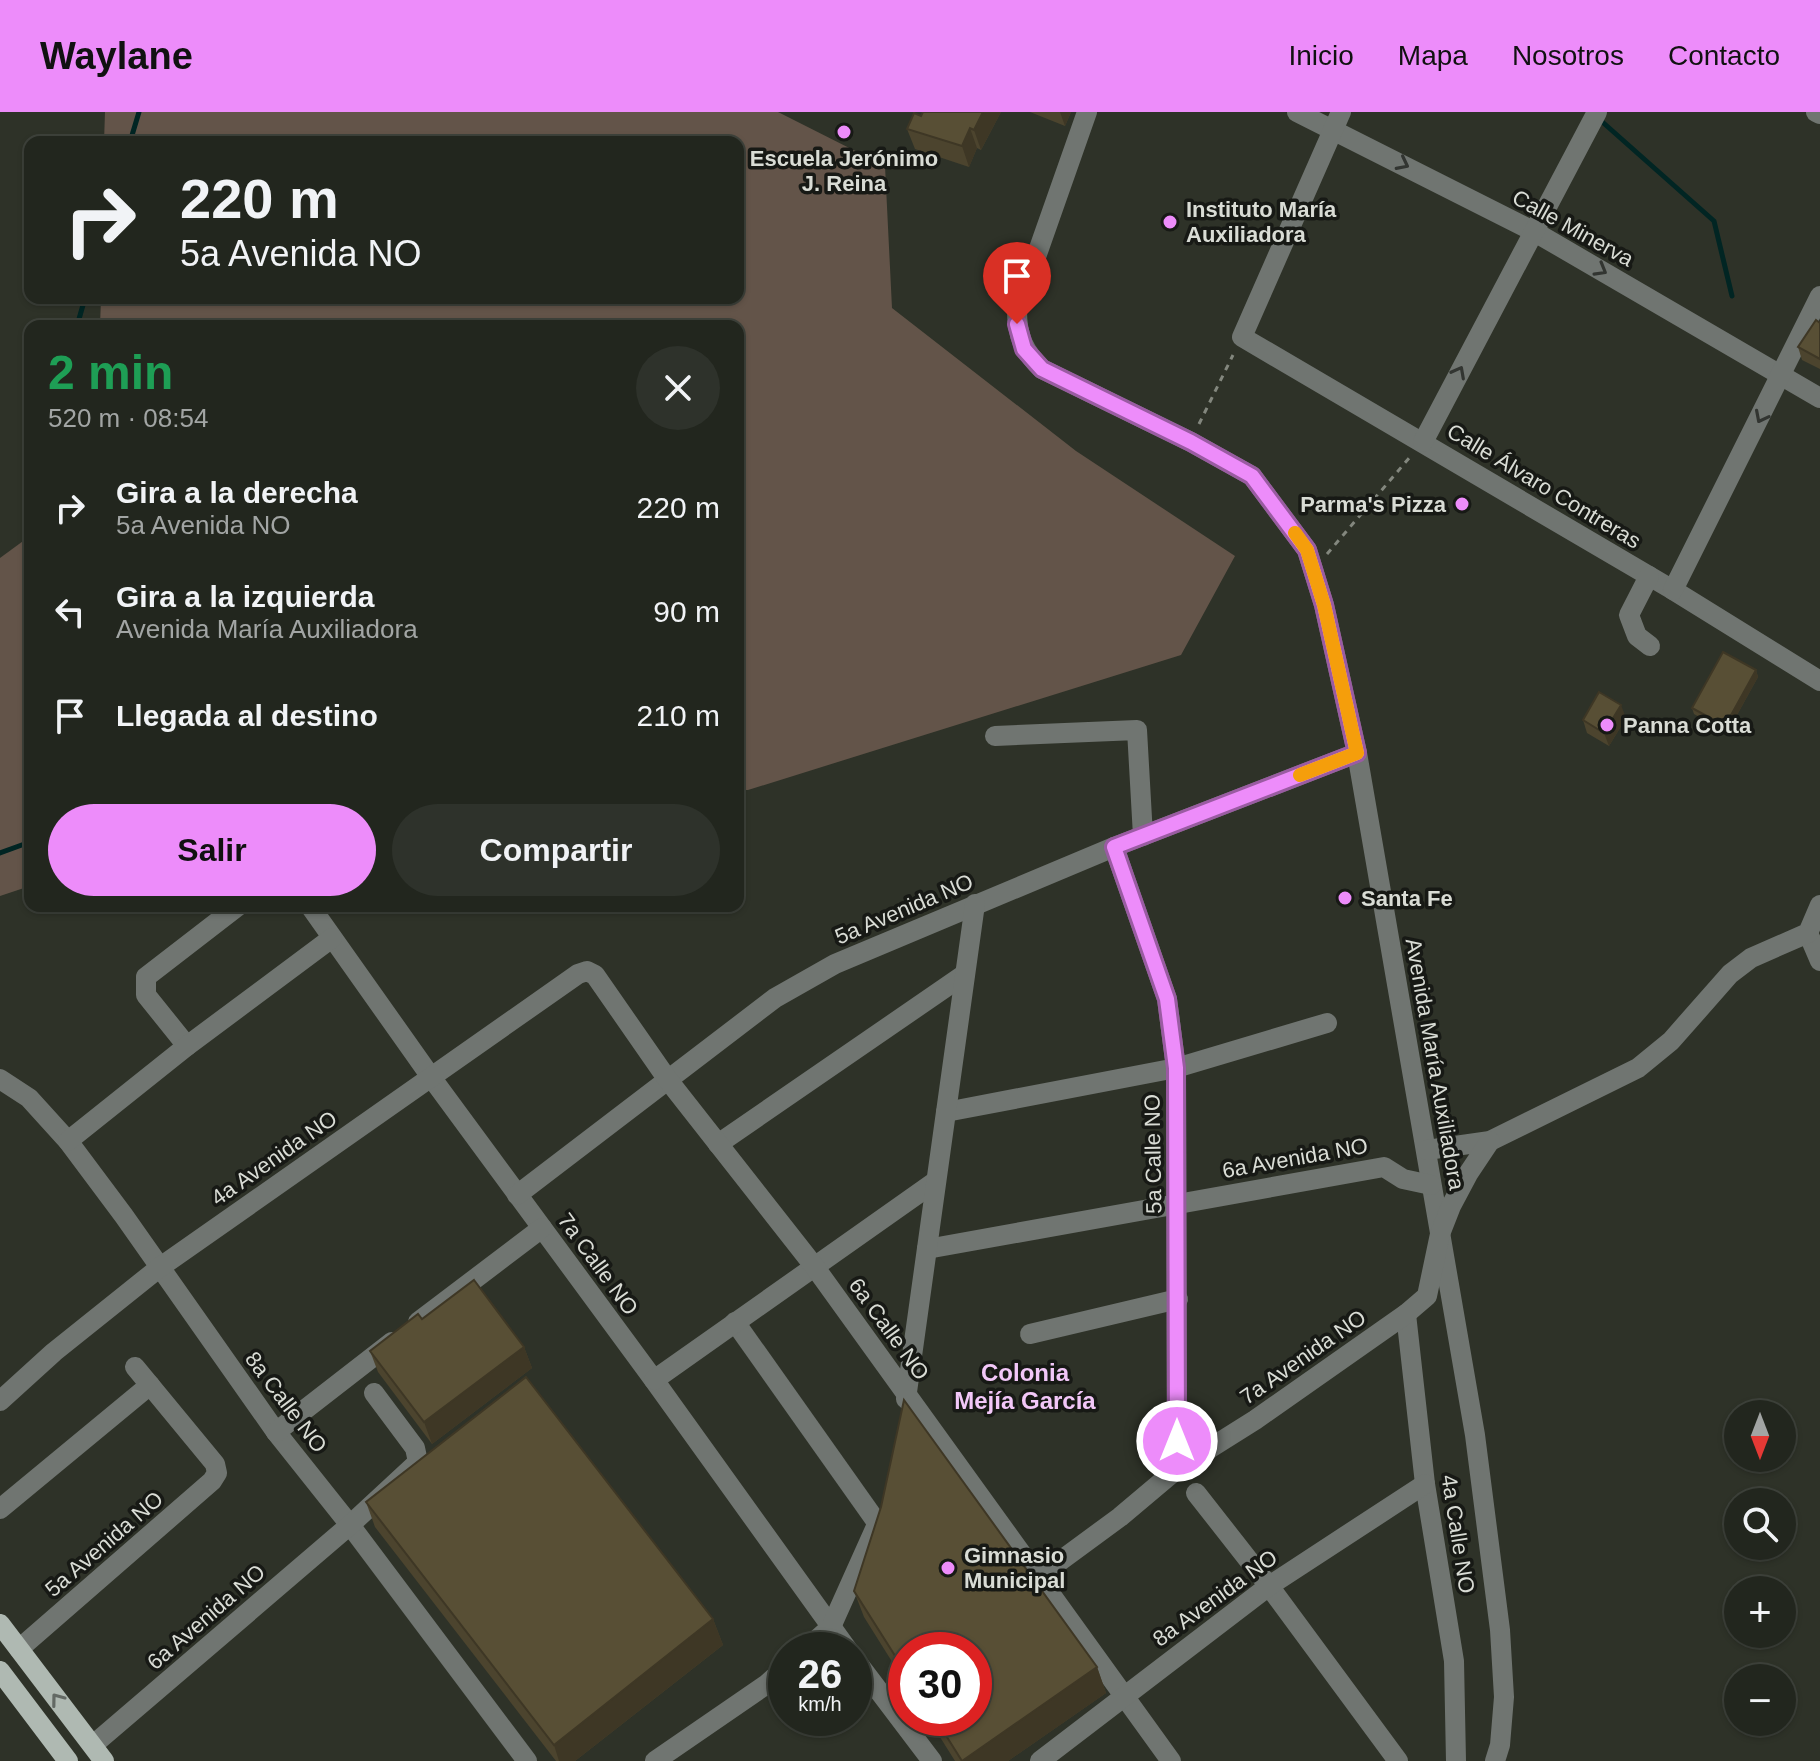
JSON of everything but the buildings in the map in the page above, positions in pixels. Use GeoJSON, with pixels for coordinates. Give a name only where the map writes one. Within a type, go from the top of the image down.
{"type":"FeatureCollection","features":[{"type":"Feature","properties":{"kind":"main road"},"geometry":{"type":"LineString","coordinates":[[0,1624],[98,1753]]}},
{"type":"Feature","properties":{"kind":"main road"},"geometry":{"type":"LineString","coordinates":[[0,1671],[68,1761]]}},
{"type":"Feature","properties":{"kind":"street","name":"Avenida María Auxiliadora"},"geometry":{"type":"LineString","coordinates":[[1087,112],[1017,311],[1019,337],[1024,349],[1042,369],[1191,442],[1252,476],[1307,550],[1324,605],[1357,753],[1475,1435],[1500,1630],[1504,1697],[1498,1753]]}},
{"type":"Feature","properties":{"kind":"street","name":"Calle Minerva"},"geometry":{"type":"LineString","coordinates":[[1297,112],[1337,121],[1820,398]]}},
{"type":"Feature","properties":{"kind":"street"},"geometry":{"type":"LineString","coordinates":[[1423,442],[1593,120]]}},
{"type":"Feature","properties":{"kind":"street"},"geometry":{"type":"LineString","coordinates":[[1242,337],[1337,121]]}},
{"type":"Feature","properties":{"kind":"street"},"geometry":{"type":"LineString","coordinates":[[1673,590],[1820,296]]}},
{"type":"Feature","properties":{"kind":"street","name":"Calle Álvaro Contreras"},"geometry":{"type":"LineString","coordinates":[[1242,337],[1673,590],[1820,681]]}},
{"type":"Feature","properties":{"kind":"street"},"geometry":{"type":"LineString","coordinates":[[1649,576],[1629,615],[1637,636],[1650,646]]}},
{"type":"Feature","properties":{"kind":"street"},"geometry":{"type":"LineString","coordinates":[[995,736],[1137,730],[1143,836]]}},
{"type":"Feature","properties":{"kind":"street","name":"5a Avenida NO"},"geometry":{"type":"LineString","coordinates":[[517,1195],[775,998],[835,964],[1114,847],[1357,753]]}},
{"type":"Feature","properties":{"kind":"street","name":"5a Calle NO"},"geometry":{"type":"LineString","coordinates":[[1114,847],[1167,999],[1176,1068],[1179,1203],[1177,1469]]}},
{"type":"Feature","properties":{"kind":"street"},"geometry":{"type":"LineString","coordinates":[[901,1424],[975,904]]}},
{"type":"Feature","properties":{"kind":"street"},"geometry":{"type":"LineString","coordinates":[[1427,1150],[1490,1141],[1638,1068],[1671,1041],[1730,974],[1751,958],[1808,933],[1820,905]]}},
{"type":"Feature","properties":{"kind":"street"},"geometry":{"type":"LineString","coordinates":[[187,1046],[146,995],[146,977],[230,912]]}},
{"type":"Feature","properties":{"kind":"street","name":"7a Calle NO"},"geometry":{"type":"LineString","coordinates":[[314,912],[835,1632]]}},
{"type":"Feature","properties":{"kind":"street"},"geometry":{"type":"LineString","coordinates":[[1808,933],[1820,961]]}},
{"type":"Feature","properties":{"kind":"street"},"geometry":{"type":"LineString","coordinates":[[68,1141],[187,1046],[332,938]]}},
{"type":"Feature","properties":{"kind":"street","name":"6a Calle NO"},"geometry":{"type":"LineString","coordinates":[[587,971],[595,975],[668,1080],[814,1266],[1171,1761]]}},
{"type":"Feature","properties":{"kind":"street","name":"4a Avenida NO"},"geometry":{"type":"LineString","coordinates":[[0,1401],[54,1352],[159,1268],[578,974],[587,971]]}},
{"type":"Feature","properties":{"kind":"street"},"geometry":{"type":"LineString","coordinates":[[718,1144],[965,974]]}},
{"type":"Feature","properties":{"kind":"street"},"geometry":{"type":"LineString","coordinates":[[946,1112],[1176,1068],[1327,1023]]}},
{"type":"Feature","properties":{"kind":"street","name":"8a Calle NO"},"geometry":{"type":"LineString","coordinates":[[0,1079],[29,1098],[68,1141],[276,1432],[350,1525],[527,1761]]}},
{"type":"Feature","properties":{"kind":"street"},"geometry":{"type":"LineString","coordinates":[[1440,1234],[1468,1174],[1490,1141]]}},
{"type":"Feature","properties":{"kind":"street","name":"6a Avenida NO"},"geometry":{"type":"LineString","coordinates":[[927,1249],[1384,1167],[1403,1179],[1431,1185]]}},
{"type":"Feature","properties":{"kind":"street"},"geometry":{"type":"LineString","coordinates":[[654,1380],[936,1181]]}},
{"type":"Feature","properties":{"kind":"street"},"geometry":{"type":"LineString","coordinates":[[276,1432],[542,1228]]}},
{"type":"Feature","properties":{"kind":"street","name":"7a Avenida NO"},"geometry":{"type":"LineString","coordinates":[[1037,1578],[1177,1469],[1255,1420],[1406,1314],[1427,1296],[1440,1234]]}},
{"type":"Feature","properties":{"kind":"street"},"geometry":{"type":"LineString","coordinates":[[1030,1334],[1178,1299]]}},
{"type":"Feature","properties":{"kind":"street","name":"4a Calle NO"},"geometry":{"type":"LineString","coordinates":[[1406,1314],[1425,1484],[1454,1661],[1456,1761]]}},
{"type":"Feature","properties":{"kind":"street"},"geometry":{"type":"LineString","coordinates":[[735,1322],[878,1524]]}},
{"type":"Feature","properties":{"kind":"street"},"geometry":{"type":"LineString","coordinates":[[0,1509],[150,1385],[135,1367]]}},
{"type":"Feature","properties":{"kind":"street","name":"5a Avenida NO"},"geometry":{"type":"LineString","coordinates":[[19,1649],[212,1481],[217,1473],[215,1464],[150,1385]]}},
{"type":"Feature","properties":{"kind":"street","name":"6a Avenida NO"},"geometry":{"type":"LineString","coordinates":[[98,1753],[418,1462],[415,1448],[374,1393]]}},
{"type":"Feature","properties":{"kind":"street","name":"8a Avenida NO"},"geometry":{"type":"LineString","coordinates":[[1040,1761],[1269,1586],[1425,1484]]}},
{"type":"Feature","properties":{"kind":"street"},"geometry":{"type":"LineString","coordinates":[[1196,1493],[1398,1761]]}},
{"type":"Feature","properties":{"kind":"street"},"geometry":{"type":"LineString","coordinates":[[825,1632],[831,1627],[878,1524],[885,1495]]}},
{"type":"Feature","properties":{"kind":"street"},"geometry":{"type":"LineString","coordinates":[[872,1682],[932,1761]]}},
{"type":"Feature","properties":{"kind":"street"},"geometry":{"type":"LineString","coordinates":[[655,1761],[768,1683]]}},
{"type":"Feature","properties":{"kind":"street"},"geometry":{"type":"LineString","coordinates":[[1478,1761],[1498,1753]]}},
{"type":"Feature","properties":{"kind":"path"},"geometry":{"type":"LineString","coordinates":[[1191,442],[1242,337]]}},
{"type":"Feature","properties":{"kind":"path"},"geometry":{"type":"LineString","coordinates":[[1313,570],[1423,442]]}},
{"type":"Feature","properties":{"kind":"shaded area"},"geometry":{"type":"Polygon","coordinates":[[[105,112],[778,112],[885,166],[892,308],[1076,451],[1235,556],[1181,655],[744,790],[744,320],[100,320],[101,304],[744,304],[744,136],[104,136],[105,112]]]}},
{"type":"Feature","properties":{"kind":"shaded area"},"geometry":{"type":"Polygon","coordinates":[[[24,540],[24,888],[0,896],[0,558],[24,540]]]}},
{"type":"Feature","properties":{"kind":"waterway"},"geometry":{"type":"LineString","coordinates":[[132,136],[139,112]]}},
{"type":"Feature","properties":{"kind":"waterway"},"geometry":{"type":"LineString","coordinates":[[1599,119],[1714,221],[1732,296]]}},
{"type":"Feature","properties":{"kind":"waterway"},"geometry":{"type":"LineString","coordinates":[[79,320],[83,304]]}},
{"type":"Feature","properties":{"kind":"waterway"},"geometry":{"type":"LineString","coordinates":[[0,853],[24,844]]}},
{"type":"Feature","properties":{"kind":"slow traffic"},"geometry":{"type":"LineString","coordinates":[[1295,533],[1307,550],[1324,605],[1357,753],[1300,775]]}},
{"type":"Feature","properties":{"kind":"place","name":"Escuela Jerónimo J. Reina"},"geometry":{"type":"Point","coordinates":[844,132]}},
{"type":"Feature","properties":{"kind":"place","name":"Instituto María Auxiliadora"},"geometry":{"type":"Point","coordinates":[1170,222]}},
{"type":"Feature","properties":{"kind":"place","name":"Parma's Pizza"},"geometry":{"type":"Point","coordinates":[1462,504]}},
{"type":"Feature","properties":{"kind":"place","name":"Panna Cotta"},"geometry":{"type":"Point","coordinates":[1607,725]}},
{"type":"Feature","properties":{"kind":"place","name":"Santa Fe"},"geometry":{"type":"Point","coordinates":[1345,898]}},
{"type":"Feature","properties":{"kind":"place","name":"Gimnasio Municipal"},"geometry":{"type":"Point","coordinates":[948,1568]}},
{"type":"Feature","properties":{"kind":"district","name":"Colonia Mejía García"},"geometry":{"type":"Point","coordinates":[1025,1386]}},
{"type":"Feature","properties":{"kind":"route"},"geometry":{"type":"LineString","coordinates":[[1017,324],[1024,349],[1042,369],[1191,442],[1252,476],[1307,550],[1324,605],[1357,753],[1114,847],[1167,999],[1176,1068],[1179,1203],[1177,1441]]}}]}
